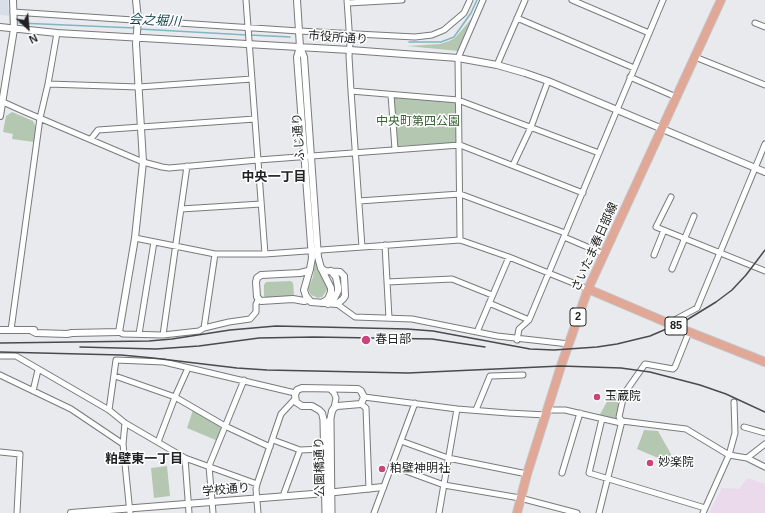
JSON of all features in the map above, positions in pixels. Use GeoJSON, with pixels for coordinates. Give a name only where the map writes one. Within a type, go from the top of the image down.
{"type":"FeatureCollection","features":[{"type":"Feature","properties":{"kind":"main road","name":"さいたま春日部線"},"geometry":{"type":"LineString","coordinates":[[517,513],[527,474],[588,289],[722,0]]}},
{"type":"Feature","properties":{"kind":"main road","name":"85"},"geometry":{"type":"LineString","coordinates":[[588,289],[689,332],[765,362]]}},
{"type":"Feature","properties":{"kind":"main road","name":"公園橋通り"},"geometry":{"type":"LineString","coordinates":[[327,421],[324,449],[331,513]]}},
{"type":"Feature","properties":{"kind":"main road","name":"公園橋通り"},"geometry":{"type":"LineString","coordinates":[[326,513],[328,493],[327,421]]}},
{"type":"Feature","properties":{"kind":"street"},"geometry":{"type":"LineString","coordinates":[[0,116],[1,100],[14,27],[13,0]]}},
{"type":"Feature","properties":{"kind":"street"},"geometry":{"type":"LineString","coordinates":[[119,332],[135,238],[143,162],[136,35],[136,0]]}},
{"type":"Feature","properties":{"kind":"street"},"geometry":{"type":"LineString","coordinates":[[246,0],[265,254]]}},
{"type":"Feature","properties":{"kind":"street","name":"ふじ通り"},"geometry":{"type":"LineString","coordinates":[[297,0],[300,45],[298,57],[308,156],[315,250]]}},
{"type":"Feature","properties":{"kind":"street"},"geometry":{"type":"LineString","coordinates":[[362,247],[349,56],[350,35],[348,1],[402,0]]}},
{"type":"Feature","properties":{"kind":"street"},"geometry":{"type":"LineString","coordinates":[[14,14],[350,35],[414,36],[432,35],[444,30],[464,13],[470,0]]}},
{"type":"Feature","properties":{"kind":"street"},"geometry":{"type":"LineString","coordinates":[[460,240],[458,58],[482,0]]}},
{"type":"Feature","properties":{"kind":"street"},"geometry":{"type":"LineString","coordinates":[[497,65],[525,0]]}},
{"type":"Feature","properties":{"kind":"street"},"geometry":{"type":"LineString","coordinates":[[572,0],[649,33]]}},
{"type":"Feature","properties":{"kind":"street"},"geometry":{"type":"LineString","coordinates":[[518,340],[519,329],[529,320],[662,0]]}},
{"type":"Feature","properties":{"kind":"street"},"geometry":{"type":"LineString","coordinates":[[517,18],[634,68]]}},
{"type":"Feature","properties":{"kind":"street"},"geometry":{"type":"LineString","coordinates":[[755,23],[765,28]]}},
{"type":"Feature","properties":{"kind":"street","name":"市役所通り"},"geometry":{"type":"LineString","coordinates":[[0,27],[14,27],[57,33],[136,35],[300,45],[458,58],[497,65],[548,81],[765,172]]}},
{"type":"Feature","properties":{"kind":"street"},"geometry":{"type":"LineString","coordinates":[[11,330],[40,118],[57,33]]}},
{"type":"Feature","properties":{"kind":"street"},"geometry":{"type":"LineString","coordinates":[[695,57],[765,85]]}},
{"type":"Feature","properties":{"kind":"street"},"geometry":{"type":"LineString","coordinates":[[630,77],[676,97]]}},
{"type":"Feature","properties":{"kind":"street"},"geometry":{"type":"LineString","coordinates":[[48,84],[139,87],[252,79]]}},
{"type":"Feature","properties":{"kind":"street"},"geometry":{"type":"LineString","coordinates":[[513,165],[531,127],[548,81]]}},
{"type":"Feature","properties":{"kind":"street"},"geometry":{"type":"LineString","coordinates":[[351,91],[458,100],[599,154]]}},
{"type":"Feature","properties":{"kind":"street"},"geometry":{"type":"LineString","coordinates":[[391,94],[395,149]]}},
{"type":"Feature","properties":{"kind":"street"},"geometry":{"type":"LineString","coordinates":[[1,100],[143,162],[169,168],[356,152],[460,145],[583,193]]}},
{"type":"Feature","properties":{"kind":"street"},"geometry":{"type":"LineString","coordinates":[[91,139],[98,130],[254,119]]}},
{"type":"Feature","properties":{"kind":"street"},"geometry":{"type":"LineString","coordinates":[[669,323],[697,308],[765,144]]}},
{"type":"Feature","properties":{"kind":"street"},"geometry":{"type":"LineString","coordinates":[[164,335],[187,166]]}},
{"type":"Feature","properties":{"kind":"street"},"geometry":{"type":"LineString","coordinates":[[359,201],[460,194],[564,236],[604,254]]}},
{"type":"Feature","properties":{"kind":"street"},"geometry":{"type":"LineString","coordinates":[[670,197],[656,227],[765,271]]}},
{"type":"Feature","properties":{"kind":"street"},"geometry":{"type":"LineString","coordinates":[[181,209],[261,204]]}},
{"type":"Feature","properties":{"kind":"street"},"geometry":{"type":"LineString","coordinates":[[672,269],[694,216]]}},
{"type":"Feature","properties":{"kind":"street"},"geometry":{"type":"LineString","coordinates":[[654,256],[664,230]]}},
{"type":"Feature","properties":{"kind":"street"},"geometry":{"type":"LineString","coordinates":[[135,238],[216,254],[265,254],[460,240],[588,289]]}},
{"type":"Feature","properties":{"kind":"street"},"geometry":{"type":"LineString","coordinates":[[139,334],[154,242]]}},
{"type":"Feature","properties":{"kind":"street"},"geometry":{"type":"LineString","coordinates":[[385,245],[389,318]]}},
{"type":"Feature","properties":{"kind":"street"},"geometry":{"type":"LineString","coordinates":[[315,250],[331,292],[328,299],[321,303]]}},
{"type":"Feature","properties":{"kind":"street"},"geometry":{"type":"LineString","coordinates":[[308,300],[304,290],[315,250]]}},
{"type":"Feature","properties":{"kind":"street"},"geometry":{"type":"LineString","coordinates":[[204,328],[216,254]]}},
{"type":"Feature","properties":{"kind":"street"},"geometry":{"type":"LineString","coordinates":[[477,332],[492,294],[509,258]]}},
{"type":"Feature","properties":{"kind":"street"},"geometry":{"type":"LineString","coordinates":[[258,300],[293,299],[304,301],[308,300],[314,303],[337,304],[342,301],[345,296],[344,276],[340,272],[321,268]]}},
{"type":"Feature","properties":{"kind":"street"},"geometry":{"type":"LineString","coordinates":[[0,330],[40,329],[68,331],[72,333],[119,332],[123,334],[164,335],[198,331],[204,328],[229,322],[250,319],[256,312],[256,304],[258,300],[256,282],[257,278],[261,275],[300,273],[310,269]]}},
{"type":"Feature","properties":{"kind":"street"},"geometry":{"type":"LineString","coordinates":[[328,304],[334,299],[338,291],[336,277],[331,271]]}},
{"type":"Feature","properties":{"kind":"street"},"geometry":{"type":"LineString","coordinates":[[387,282],[452,279],[492,294]]}},
{"type":"Feature","properties":{"kind":"street"},"geometry":{"type":"LineString","coordinates":[[489,303],[529,320]]}},
{"type":"Feature","properties":{"kind":"street"},"geometry":{"type":"LineString","coordinates":[[337,304],[354,317],[412,319],[518,340],[569,344]]}},
{"type":"Feature","properties":{"kind":"street"},"geometry":{"type":"LineString","coordinates":[[599,513],[621,422],[619,417],[624,394],[645,364],[673,369],[689,332]]}},
{"type":"Feature","properties":{"kind":"street"},"geometry":{"type":"LineString","coordinates":[[0,356],[16,356],[109,410],[125,423],[185,458],[257,484]]}},
{"type":"Feature","properties":{"kind":"street"},"geometry":{"type":"LineString","coordinates":[[109,410],[115,376],[116,360],[164,362],[244,380],[295,396]]}},
{"type":"Feature","properties":{"kind":"street"},"geometry":{"type":"LineString","coordinates":[[158,442],[188,368]]}},
{"type":"Feature","properties":{"kind":"street"},"geometry":{"type":"LineString","coordinates":[[33,391],[38,370]]}},
{"type":"Feature","properties":{"kind":"street"},"geometry":{"type":"LineString","coordinates":[[0,375],[72,409],[123,444]]}},
{"type":"Feature","properties":{"kind":"street"},"geometry":{"type":"LineString","coordinates":[[476,410],[490,376],[524,375]]}},
{"type":"Feature","properties":{"kind":"street"},"geometry":{"type":"LineString","coordinates":[[115,376],[175,398],[225,426],[270,447]]}},
{"type":"Feature","properties":{"kind":"street"},"geometry":{"type":"LineString","coordinates":[[213,513],[209,466],[244,380]]}},
{"type":"Feature","properties":{"kind":"street"},"geometry":{"type":"LineString","coordinates":[[258,513],[257,484],[281,414],[295,396],[297,390],[302,388],[358,389],[361,390],[364,397],[361,404]]}},
{"type":"Feature","properties":{"kind":"street"},"geometry":{"type":"LineString","coordinates":[[295,396],[296,402],[302,406],[312,406],[319,410],[327,421],[331,416],[336,398],[330,389]]}},
{"type":"Feature","properties":{"kind":"street"},"geometry":{"type":"LineString","coordinates":[[364,397],[457,409],[508,413],[565,410],[621,422],[686,429],[729,454],[747,458],[765,467]]}},
{"type":"Feature","properties":{"kind":"street"},"geometry":{"type":"LineString","coordinates":[[602,419],[589,473],[704,511],[729,454],[735,433],[734,402]]}},
{"type":"Feature","properties":{"kind":"street"},"geometry":{"type":"LineString","coordinates":[[374,513],[414,403]]}},
{"type":"Feature","properties":{"kind":"street"},"geometry":{"type":"LineString","coordinates":[[334,408],[337,406],[361,404],[366,408],[369,489]]}},
{"type":"Feature","properties":{"kind":"street"},"geometry":{"type":"LineString","coordinates":[[439,513],[457,409]]}},
{"type":"Feature","properties":{"kind":"street"},"geometry":{"type":"LineString","coordinates":[[562,473],[580,413]]}},
{"type":"Feature","properties":{"kind":"street"},"geometry":{"type":"LineString","coordinates":[[125,423],[123,444],[130,511]]}},
{"type":"Feature","properties":{"kind":"street"},"geometry":{"type":"LineString","coordinates":[[744,427],[765,434]]}},
{"type":"Feature","properties":{"kind":"street"},"geometry":{"type":"LineString","coordinates":[[273,440],[300,450],[324,449]]}},
{"type":"Feature","properties":{"kind":"street"},"geometry":{"type":"LineString","coordinates":[[401,441],[448,458],[527,474]]}},
{"type":"Feature","properties":{"kind":"street"},"geometry":{"type":"LineString","coordinates":[[747,458],[765,444]]}},
{"type":"Feature","properties":{"kind":"street"},"geometry":{"type":"LineString","coordinates":[[284,496],[300,450]]}},
{"type":"Feature","properties":{"kind":"street"},"geometry":{"type":"LineString","coordinates":[[0,452],[20,454],[16,513]]}},
{"type":"Feature","properties":{"kind":"street"},"geometry":{"type":"LineString","coordinates":[[185,458],[189,513]]}},
{"type":"Feature","properties":{"kind":"street"},"geometry":{"type":"LineString","coordinates":[[392,466],[444,485],[520,498],[562,511],[577,513]]}},
{"type":"Feature","properties":{"kind":"street","name":"学校通り"},"geometry":{"type":"LineString","coordinates":[[71,513],[130,511],[188,504],[328,493],[383,487]]}},
{"type":"Feature","properties":{"kind":"shaded area"},"geometry":{"type":"Polygon","coordinates":[[[0,0],[8,0],[9,16],[0,15],[0,0]]]}},
{"type":"Feature","properties":{"kind":"shaded area"},"geometry":{"type":"Polygon","coordinates":[[[748,478],[765,484],[765,513],[709,513],[722,488],[739,489],[748,478]]]}},
{"type":"Feature","properties":{"kind":"green space"},"geometry":{"type":"Polygon","coordinates":[[[472,18],[458,51],[407,46],[440,44],[449,41],[455,38],[472,18]]]}},
{"type":"Feature","properties":{"kind":"green space","name":"中央町第四公園"},"geometry":{"type":"Polygon","coordinates":[[[392,96],[455,102],[458,143],[396,146],[392,96]]]}},
{"type":"Feature","properties":{"kind":"green space"},"geometry":{"type":"Polygon","coordinates":[[[12,112],[33,121],[36,127],[34,142],[12,139],[13,134],[3,132],[6,116],[12,112]]]}},
{"type":"Feature","properties":{"kind":"green space"},"geometry":{"type":"Polygon","coordinates":[[[315,261],[321,276],[327,285],[327,290],[322,297],[318,298],[311,295],[308,289],[313,277],[315,261]]]}},
{"type":"Feature","properties":{"kind":"green space"},"geometry":{"type":"Polygon","coordinates":[[[291,281],[293,283],[294,294],[292,296],[266,298],[264,296],[264,285],[266,282],[291,281]]]}},
{"type":"Feature","properties":{"kind":"green space"},"geometry":{"type":"Polygon","coordinates":[[[613,391],[622,395],[615,419],[599,416],[613,391]]]}},
{"type":"Feature","properties":{"kind":"green space"},"geometry":{"type":"Polygon","coordinates":[[[193,410],[224,426],[218,441],[187,428],[193,410]]]}},
{"type":"Feature","properties":{"kind":"green space"},"geometry":{"type":"Polygon","coordinates":[[[644,430],[658,431],[672,456],[670,463],[637,449],[644,430]]]}},
{"type":"Feature","properties":{"kind":"green space"},"geometry":{"type":"Polygon","coordinates":[[[167,466],[170,496],[154,498],[151,468],[167,466]]]}},
{"type":"Feature","properties":{"kind":"waterway","name":"会之堀川"},"geometry":{"type":"LineString","coordinates":[[409,42],[441,42],[454,37],[471,13],[477,0]]}},
{"type":"Feature","properties":{"kind":"waterway","name":"会之堀川"},"geometry":{"type":"LineString","coordinates":[[19,23],[135,28]]}},
{"type":"Feature","properties":{"kind":"waterway","name":"会之堀川"},"geometry":{"type":"LineString","coordinates":[[139,29],[247,35]]}},
{"type":"Feature","properties":{"kind":"waterway","name":"会之堀川"},"geometry":{"type":"LineString","coordinates":[[250,35],[290,37]]}},
{"type":"Feature","properties":{"kind":"railway"},"geometry":{"type":"LineString","coordinates":[[0,343],[149,341],[230,330],[276,326],[433,331],[530,349],[554,350],[597,347],[650,336],[685,321],[716,302],[732,290],[746,275],[765,250]]}},
{"type":"Feature","properties":{"kind":"railway"},"geometry":{"type":"LineString","coordinates":[[80,347],[156,349],[199,346],[259,338],[314,337],[432,339],[485,347]]}},
{"type":"Feature","properties":{"kind":"railway"},"geometry":{"type":"LineString","coordinates":[[0,352],[121,355],[267,370],[408,373],[561,366],[621,368],[650,372],[700,385],[726,394],[765,412]]}},
{"type":"Feature","properties":{"kind":"place","name":"春日部"},"geometry":{"type":"Point","coordinates":[366,340]}},
{"type":"Feature","properties":{"kind":"place","name":"玉蔵院"},"geometry":{"type":"Point","coordinates":[597,397]}},
{"type":"Feature","properties":{"kind":"place","name":"妙楽院"},"geometry":{"type":"Point","coordinates":[650,463]}},
{"type":"Feature","properties":{"kind":"place","name":"粕壁神明社"},"geometry":{"type":"Point","coordinates":[382,469]}},
{"type":"Feature","properties":{"kind":"district","name":"中央一丁目"},"geometry":{"type":"Point","coordinates":[274,177]}},
{"type":"Feature","properties":{"kind":"district","name":"粕壁東一丁目"},"geometry":{"type":"Point","coordinates":[144,459]}}]}
